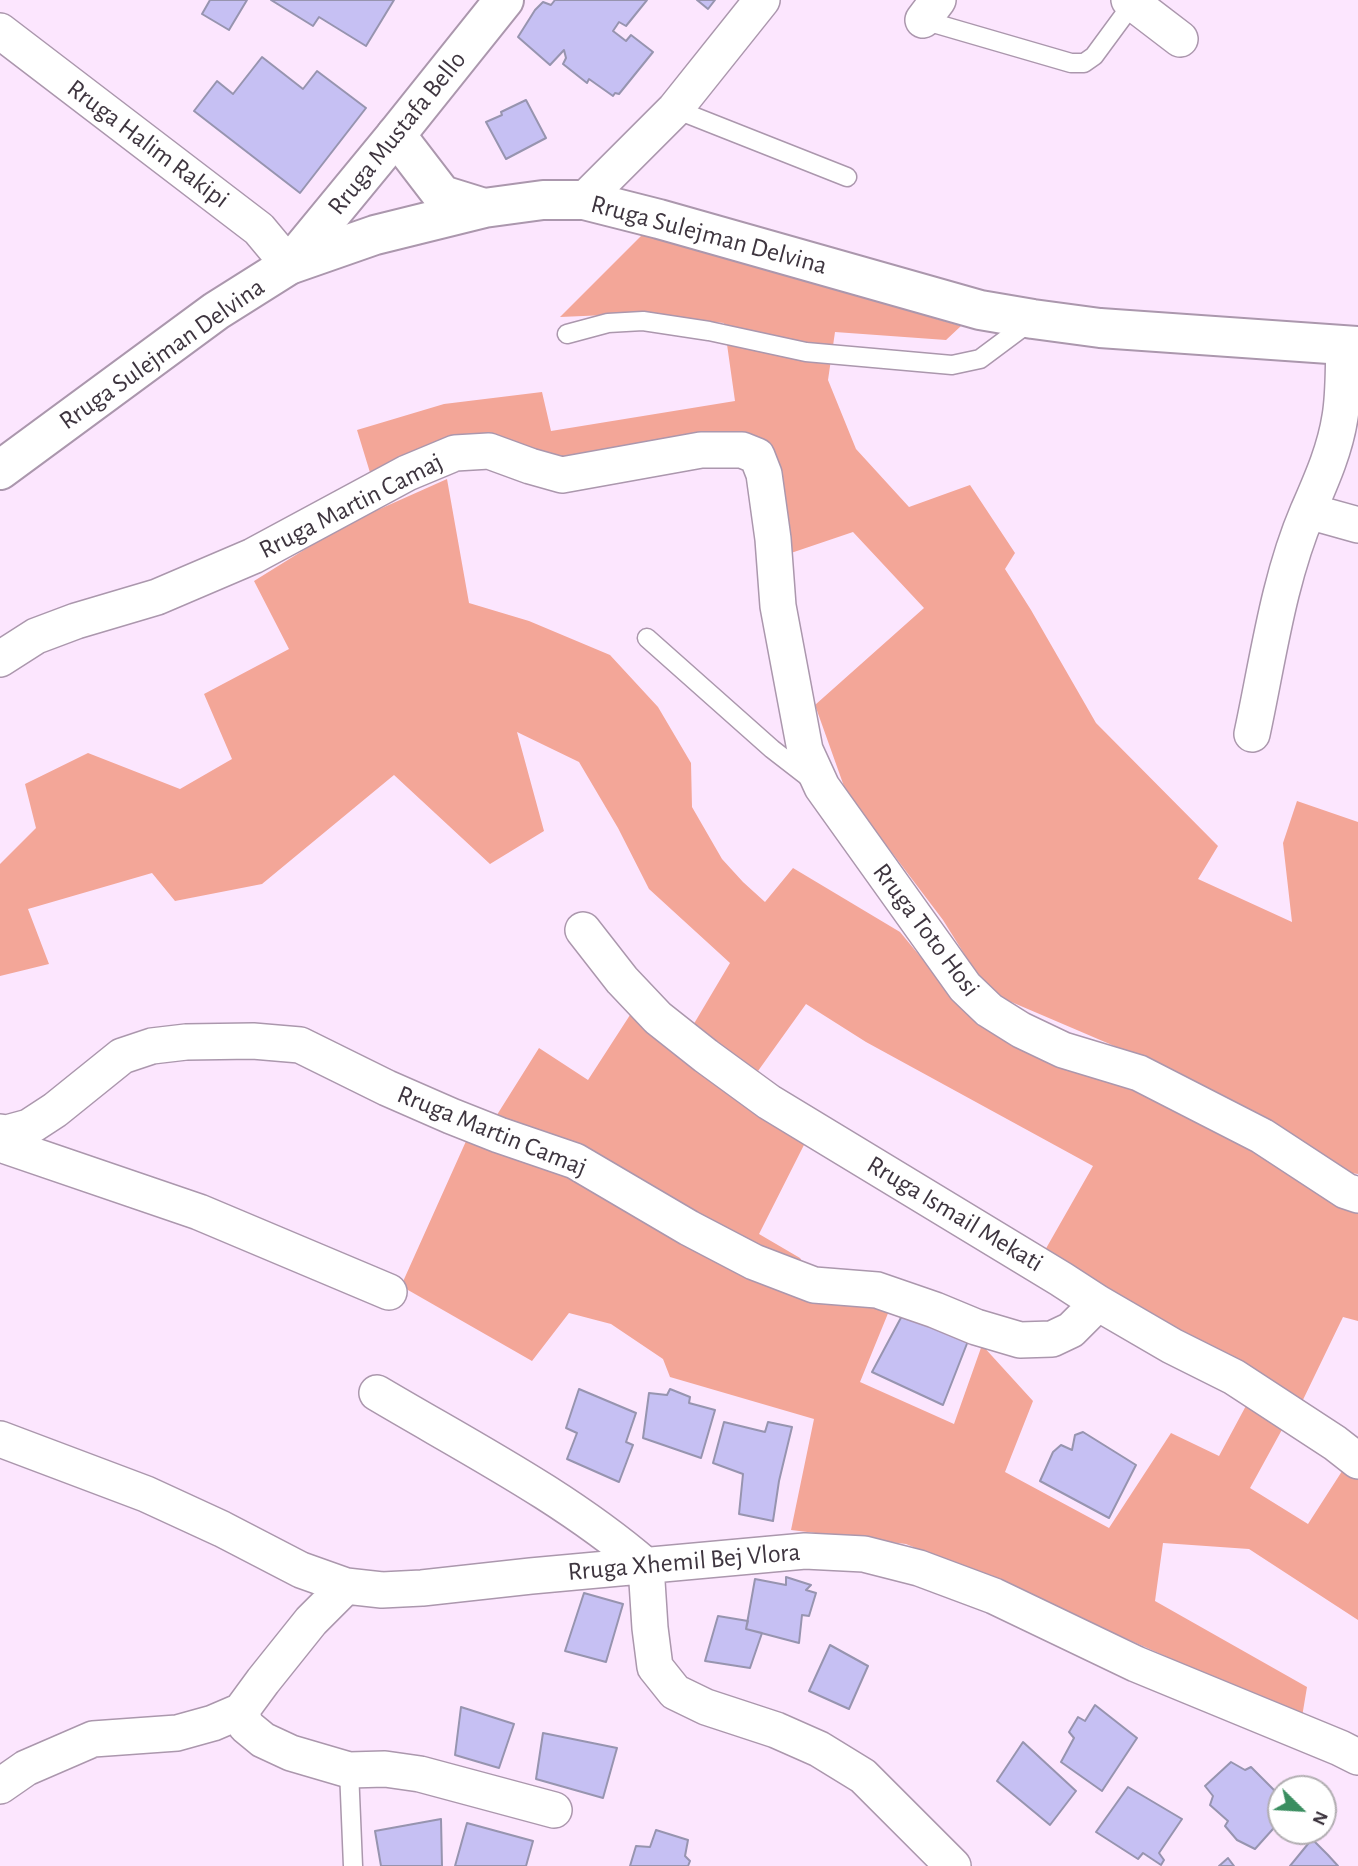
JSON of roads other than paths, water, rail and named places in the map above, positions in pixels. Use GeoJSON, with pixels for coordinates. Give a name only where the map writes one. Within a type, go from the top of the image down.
{"type":"FeatureCollection","features":[{"type":"Feature","properties":{"kind":"main road","name":"Rruga Mustafa Bello"},"geometry":{"type":"LineString","coordinates":[[289,265],[504,0]]}},
{"type":"Feature","properties":{"kind":"main road"},"geometry":{"type":"LineString","coordinates":[[396,135],[442,195],[484,208]]}},
{"type":"Feature","properties":{"kind":"main road","name":"Rruga Sulejman Delvina"},"geometry":{"type":"LineString","coordinates":[[3,462],[216,311],[289,265],[375,235],[484,208],[543,200],[584,200],[980,310],[1033,320],[1100,328],[1351,346]]}},
{"type":"Feature","properties":{"kind":"street"},"geometry":{"type":"LineString","coordinates":[[584,200],[675,109],[762,0]]}},
{"type":"Feature","properties":{"kind":"street"},"geometry":{"type":"LineString","coordinates":[[1131,1],[1180,39]]}},
{"type":"Feature","properties":{"kind":"street","name":"Rruga Halim Rakipi"},"geometry":{"type":"LineString","coordinates":[[0,31],[259,229],[289,265]]}},
{"type":"Feature","properties":{"kind":"street"},"geometry":{"type":"LineString","coordinates":[[1252,734],[1286,571],[1334,445],[1351,346]]}},
{"type":"Feature","properties":{"kind":"street","name":"Rruga Martin Camaj"},"geometry":{"type":"LineString","coordinates":[[0,659],[36,636],[157,597],[253,556],[407,473],[454,453],[489,451],[562,475],[701,450],[742,450],[757,456]]}},
{"type":"Feature","properties":{"kind":"street","name":"Rruga Toto Hosi"},"geometry":{"type":"LineString","coordinates":[[757,456],[764,474],[778,606],[805,750],[822,787],[965,987],[989,1010],[1021,1030],[1063,1050],[1139,1073],[1262,1136],[1346,1191],[1358,1195]]}},
{"type":"Feature","properties":{"kind":"street"},"geometry":{"type":"LineString","coordinates":[[1308,511],[1358,525]]}},
{"type":"Feature","properties":{"kind":"street","name":"Rruga Ismail Mekati"},"geometry":{"type":"LineString","coordinates":[[583,930],[622,980],[658,1018],[769,1102],[1098,1303],[1172,1346],[1234,1377],[1358,1461]]}},
{"type":"Feature","properties":{"kind":"street","name":"Rruga Martin Camaj"},"geometry":{"type":"LineString","coordinates":[[0,1132],[7,1133],[29,1126],[55,1110],[122,1056],[152,1046],[186,1042],[253,1041],[300,1045],[451,1116],[575,1161],[689,1228],[754,1262],[814,1285],[877,1290],[976,1327],[1020,1340],[1052,1339],[1071,1329],[1098,1303]]}},
{"type":"Feature","properties":{"kind":"street"},"geometry":{"type":"LineString","coordinates":[[0,1144],[199,1212],[388,1292]]}},
{"type":"Feature","properties":{"kind":"street"},"geometry":{"type":"LineString","coordinates":[[377,1393],[558,1500],[616,1540],[646,1566],[655,1667],[676,1692],[706,1707],[776,1730],[819,1749],[863,1776],[953,1866]]}},
{"type":"Feature","properties":{"kind":"street","name":"Rruga Xhemil Bej Vlora"},"geometry":{"type":"LineString","coordinates":[[0,1439],[146,1494],[301,1570],[346,1586],[382,1590],[422,1588],[805,1551],[864,1554],[919,1568],[994,1596],[1136,1664],[1358,1757]]}},
{"type":"Feature","properties":{"kind":"street"},"geometry":{"type":"LineString","coordinates":[[9,1774],[93,1739],[177,1733],[241,1712],[311,1621],[346,1586]]}},
{"type":"Feature","properties":{"kind":"street"},"geometry":{"type":"LineString","coordinates":[[241,1712],[246,1726],[263,1740],[291,1753],[349,1770],[385,1769],[420,1774],[554,1810]]}},
{"type":"Feature","properties":{"kind":"lane"},"geometry":{"type":"LineString","coordinates":[[930,10],[1071,63],[1084,64],[1094,56],[1131,1]]}},
{"type":"Feature","properties":{"kind":"lane"},"geometry":{"type":"LineString","coordinates":[[675,109],[847,177]]}},
{"type":"Feature","properties":{"kind":"lane"},"geometry":{"type":"LineString","coordinates":[[568,334],[608,323],[643,321],[709,331],[806,352],[952,365],[980,359],[1033,320]]}},
{"type":"Feature","properties":{"kind":"lane"},"geometry":{"type":"LineString","coordinates":[[648,638],[772,749],[822,787]]}},
{"type":"Feature","properties":{"kind":"lane"},"geometry":{"type":"LineString","coordinates":[[349,1770],[353,1866]]}}]}
